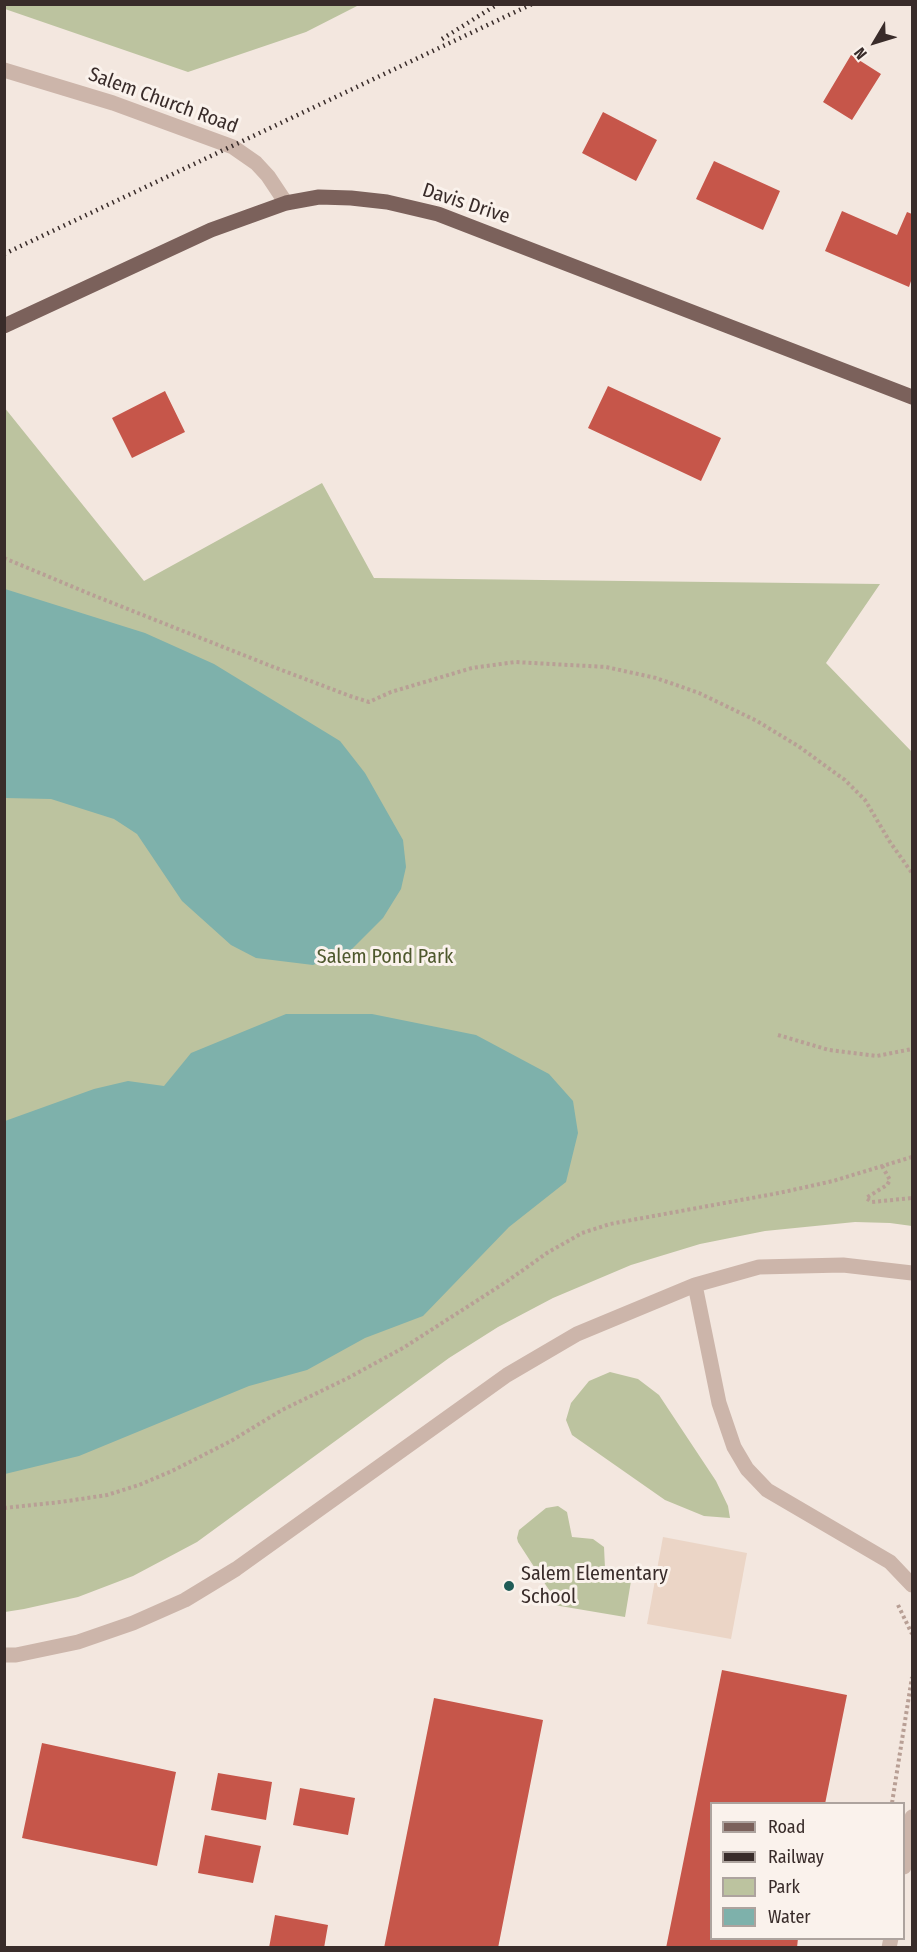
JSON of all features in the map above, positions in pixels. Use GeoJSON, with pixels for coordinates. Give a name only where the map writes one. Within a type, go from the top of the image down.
{"type":"FeatureCollection","features":[{"type":"Feature","properties":{"kind":"main road","name":"Davis Drive"},"geometry":{"type":"LineString","coordinates":[[4,326],[211,230],[286,203],[319,197],[351,198],[387,202],[438,214],[912,397]]}},
{"type":"Feature","properties":{"kind":"street","name":"Salem Church Road"},"geometry":{"type":"LineString","coordinates":[[4,70],[113,103],[233,147],[262,170],[286,203]]}},
{"type":"Feature","properties":{"kind":"street"},"geometry":{"type":"LineString","coordinates":[[4,1655],[16,1655],[78,1642],[133,1623],[185,1600],[236,1569],[507,1375],[577,1334],[695,1285],[759,1267],[843,1265],[912,1273]]}},
{"type":"Feature","properties":{"kind":"street"},"geometry":{"type":"LineString","coordinates":[[695,1285],[719,1403],[734,1447],[747,1469],[767,1490],[890,1562],[912,1585]]}},
{"type":"Feature","properties":{"kind":"street"},"geometry":{"type":"LineString","coordinates":[[905,1856],[912,1817]]}},
{"type":"Feature","properties":{"kind":"path"},"geometry":{"type":"LineString","coordinates":[[4,558],[250,658],[369,702],[391,692],[472,668],[515,662],[606,667],[656,678],[699,693],[757,721],[798,746],[845,780],[865,800],[912,873]]}},
{"type":"Feature","properties":{"kind":"path"},"geometry":{"type":"LineString","coordinates":[[778,1035],[829,1050],[877,1056],[912,1049]]}},
{"type":"Feature","properties":{"kind":"path"},"geometry":{"type":"LineString","coordinates":[[4,1508],[106,1495],[139,1485],[172,1471],[282,1410],[403,1348],[507,1282],[547,1253],[582,1233],[610,1224],[833,1181],[912,1157]]}},
{"type":"Feature","properties":{"kind":"path"},"geometry":{"type":"LineString","coordinates":[[882,1166],[890,1180],[887,1185],[866,1198],[872,1202],[912,1198]]}},
{"type":"Feature","properties":{"kind":"path"},"geometry":{"type":"LineString","coordinates":[[892,1802],[912,1677]]}},
{"type":"Feature","properties":{"kind":"green space"},"geometry":{"type":"Polygon","coordinates":[[[5,4],[359,5],[306,32],[188,72],[5,9],[5,4]]]}},
{"type":"Feature","properties":{"kind":"green space","name":"Salem Pond Park"},"geometry":{"type":"Polygon","coordinates":[[[4,407],[144,581],[322,483],[374,578],[880,584],[826,663],[912,752],[912,1226],[855,1222],[765,1231],[700,1244],[631,1265],[553,1298],[498,1327],[449,1358],[197,1542],[133,1576],[78,1597],[5,1612],[4,407]]]}},
{"type":"Feature","properties":{"kind":"green space"},"geometry":{"type":"Polygon","coordinates":[[[610,1372],[638,1379],[659,1395],[716,1481],[728,1506],[730,1518],[704,1516],[665,1500],[572,1435],[566,1420],[571,1403],[589,1381],[610,1372]]]}},
{"type":"Feature","properties":{"kind":"green space"},"geometry":{"type":"Polygon","coordinates":[[[558,1506],[567,1512],[572,1537],[593,1539],[604,1547],[605,1568],[633,1569],[625,1617],[554,1605],[551,1593],[517,1538],[519,1530],[546,1508],[558,1506]]]}},
{"type":"Feature","properties":{"kind":"shaded area"},"geometry":{"type":"Polygon","coordinates":[[[663,1537],[747,1553],[731,1639],[647,1624],[663,1537]]]}},
{"type":"Feature","properties":{"kind":"water"},"geometry":{"type":"Polygon","coordinates":[[[5,589],[145,633],[214,664],[340,741],[365,773],[403,840],[406,867],[401,889],[383,918],[352,949],[313,965],[256,958],[231,945],[182,901],[137,834],[114,819],[51,799],[5,798],[5,589]]]}},
{"type":"Feature","properties":{"kind":"water"},"geometry":{"type":"Polygon","coordinates":[[[286,1014],[372,1014],[476,1035],[549,1074],[573,1101],[578,1133],[566,1182],[509,1227],[423,1316],[365,1338],[307,1370],[249,1386],[79,1456],[5,1474],[5,1121],[94,1089],[128,1081],[164,1086],[191,1053],[286,1014]]]}},
{"type":"Feature","properties":{"kind":"building"},"geometry":{"type":"Polygon","coordinates":[[[851,55],[881,74],[852,120],[823,102],[851,55]]]}},
{"type":"Feature","properties":{"kind":"building"},"geometry":{"type":"Polygon","coordinates":[[[603,112],[657,140],[636,181],[582,153],[603,112]]]}},
{"type":"Feature","properties":{"kind":"building"},"geometry":{"type":"Polygon","coordinates":[[[714,161],[780,191],[763,230],[696,199],[714,161]]]}},
{"type":"Feature","properties":{"kind":"building"},"geometry":{"type":"Polygon","coordinates":[[[842,211],[897,235],[907,212],[912,214],[912,278],[909,287],[825,251],[842,211]]]}},
{"type":"Feature","properties":{"kind":"building"},"geometry":{"type":"Polygon","coordinates":[[[608,386],[721,438],[701,481],[588,428],[608,386]]]}},
{"type":"Feature","properties":{"kind":"building"},"geometry":{"type":"Polygon","coordinates":[[[165,391],[185,432],[132,458],[112,418],[165,391]]]}},
{"type":"Feature","properties":{"kind":"building"},"geometry":{"type":"Polygon","coordinates":[[[722,1670],[847,1695],[825,1802],[710,1802],[710,1940],[798,1940],[797,1948],[666,1948],[722,1670]]]}},
{"type":"Feature","properties":{"kind":"building"},"geometry":{"type":"Polygon","coordinates":[[[434,1698],[543,1720],[498,1948],[384,1948],[434,1698]]]}},
{"type":"Feature","properties":{"kind":"building"},"geometry":{"type":"Polygon","coordinates":[[[42,1743],[176,1772],[157,1866],[22,1838],[42,1743]]]}},
{"type":"Feature","properties":{"kind":"building"},"geometry":{"type":"Polygon","coordinates":[[[218,1773],[272,1782],[266,1820],[211,1810],[218,1773]]]}},
{"type":"Feature","properties":{"kind":"building"},"geometry":{"type":"Polygon","coordinates":[[[300,1788],[355,1798],[348,1835],[293,1825],[300,1788]]]}},
{"type":"Feature","properties":{"kind":"building"},"geometry":{"type":"Polygon","coordinates":[[[205,1835],[261,1846],[253,1883],[198,1873],[205,1835]]]}},
{"type":"Feature","properties":{"kind":"building"},"geometry":{"type":"Polygon","coordinates":[[[275,1915],[328,1925],[324,1948],[269,1948],[275,1915]]]}},
{"type":"Feature","properties":{"kind":"railway"},"geometry":{"type":"LineString","coordinates":[[442,39],[498,4]]}},
{"type":"Feature","properties":{"kind":"railway"},"geometry":{"type":"LineString","coordinates":[[4,254],[532,4]]}},
{"type":"Feature","properties":{"kind":"place","name":"Salem Elementary School"},"geometry":{"type":"Point","coordinates":[509,1586]}}]}
